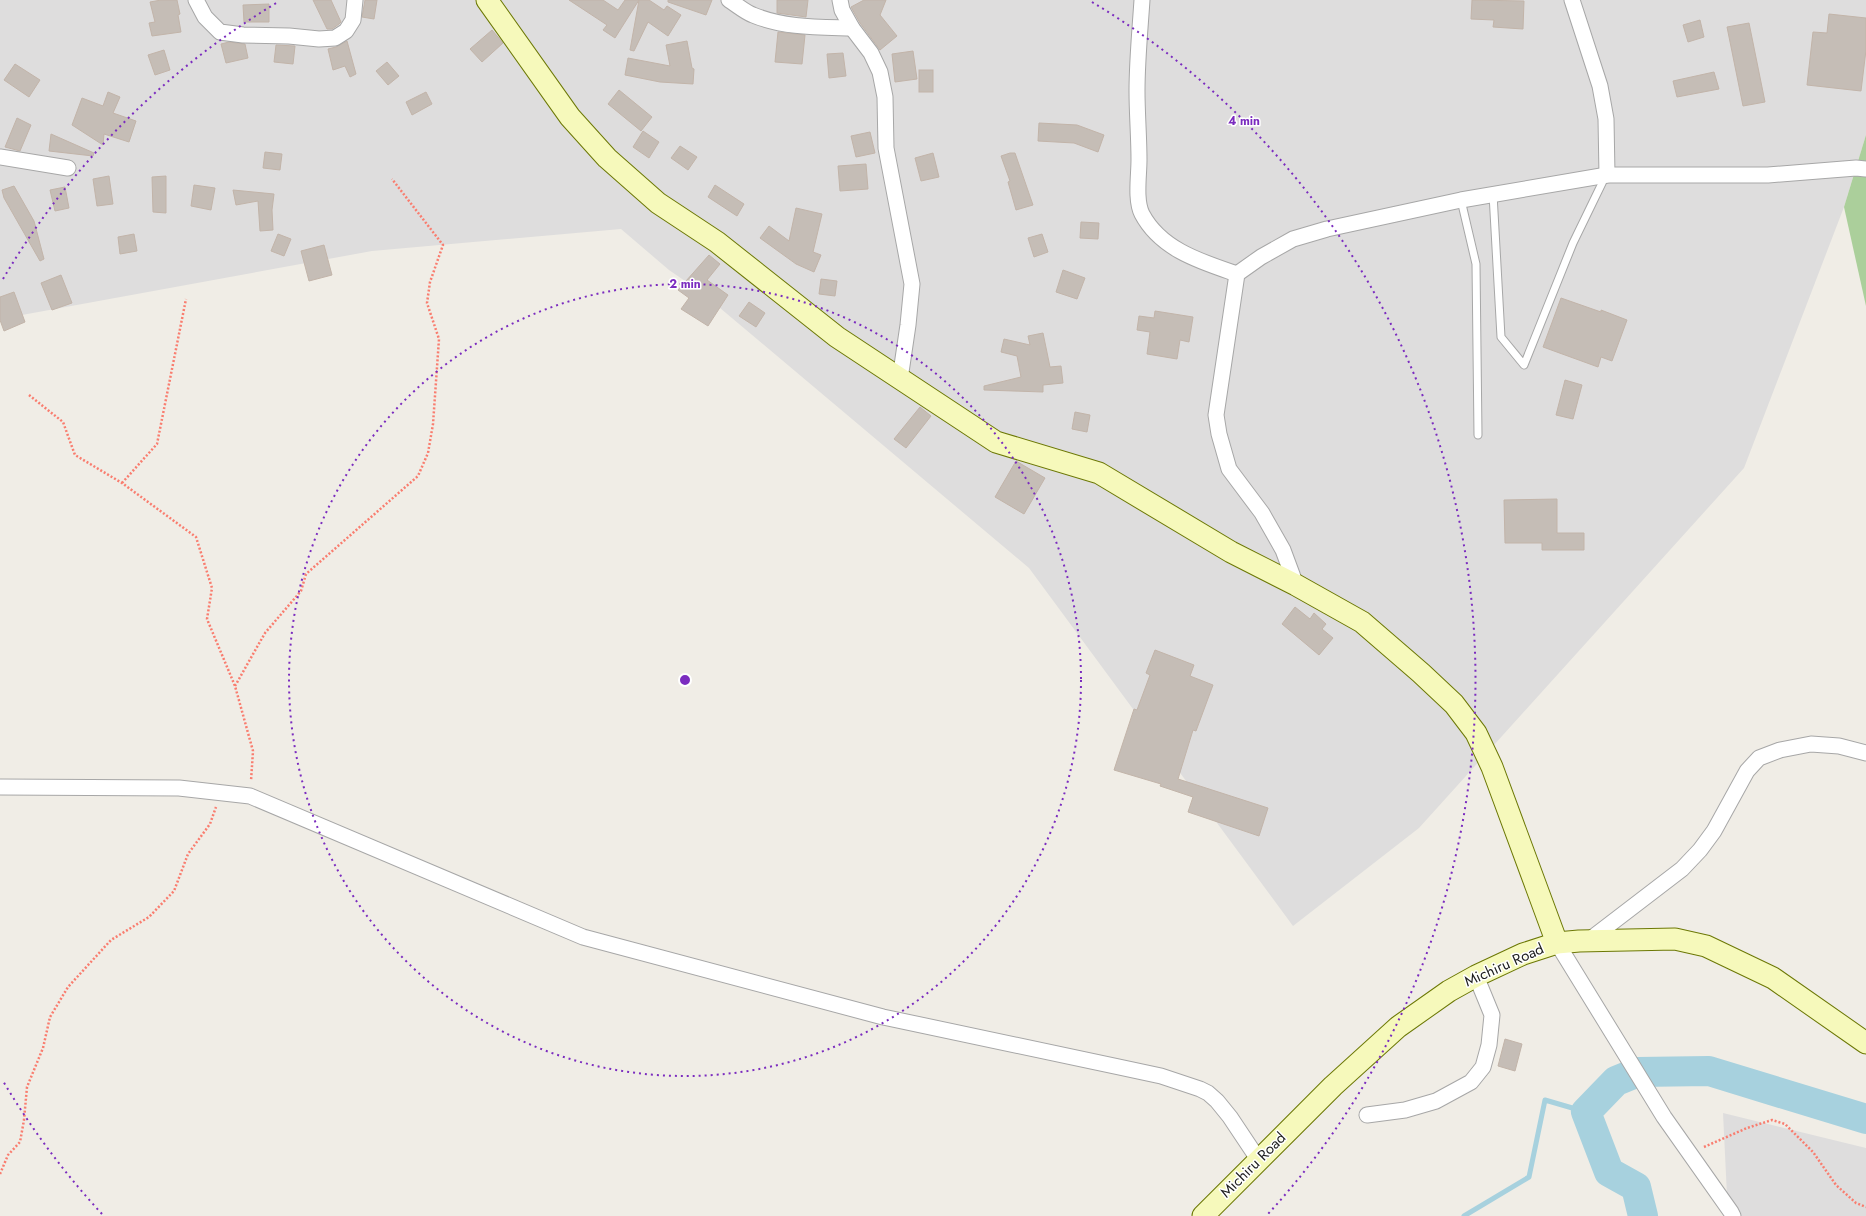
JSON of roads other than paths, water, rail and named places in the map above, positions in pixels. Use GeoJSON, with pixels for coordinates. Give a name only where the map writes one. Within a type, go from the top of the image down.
{"type":"FeatureCollection","features":[{"type":"Feature","properties":{"kind":"street"},"geometry":{"type":"LineString","coordinates":[[196,0],[205,17],[220,32],[243,35],[282,35],[319,39],[335,38],[346,31],[353,20],[356,0]]}},
{"type":"Feature","properties":{"kind":"street"},"geometry":{"type":"LineString","coordinates":[[487,0],[570,117],[608,158],[658,203],[716,242],[838,337],[996,442],[1099,473],[1231,552],[1296,585],[1362,622],[1454,704],[1476,733],[1492,767],[1557,943],[1664,1117],[1691,1153],[1732,1212],[1733,1216]]}},
{"type":"Feature","properties":{"kind":"street"},"geometry":{"type":"LineString","coordinates":[[729,0],[752,15],[774,22],[805,26],[852,28]]}},
{"type":"Feature","properties":{"kind":"street"},"geometry":{"type":"LineString","coordinates":[[840,0],[842,10],[852,28],[871,53],[880,72],[884,97],[886,148],[912,284],[900,379]]}},
{"type":"Feature","properties":{"kind":"street"},"geometry":{"type":"LineString","coordinates":[[1142,0],[1137,89],[1139,159],[1138,191],[1142,214],[1153,229],[1175,249],[1196,260],[1237,274]]}},
{"type":"Feature","properties":{"kind":"street"},"geometry":{"type":"LineString","coordinates":[[1572,0],[1600,86],[1606,119],[1606,175]]}},
{"type":"Feature","properties":{"kind":"street"},"geometry":{"type":"LineString","coordinates":[[0,157],[68,168]]}},
{"type":"Feature","properties":{"kind":"street"},"geometry":{"type":"LineString","coordinates":[[1296,585],[1283,550],[1262,513],[1228,469],[1219,434],[1216,415],[1237,274],[1261,257],[1293,239],[1327,229],[1461,200],[1606,175],[1768,175],[1856,168],[1866,169]]}},
{"type":"Feature","properties":{"kind":"street"},"geometry":{"type":"LineString","coordinates":[[1588,941],[1682,869],[1700,850],[1714,831],[1747,771],[1759,758],[1780,750],[1811,744],[1839,746],[1866,753]]}},
{"type":"Feature","properties":{"kind":"street"},"geometry":{"type":"LineString","coordinates":[[0,787],[179,788],[250,796],[583,937],[883,1017],[1161,1076],[1200,1089],[1217,1101],[1230,1117],[1258,1159]]}},
{"type":"Feature","properties":{"kind":"street","name":"Michiru Road"},"geometry":{"type":"LineString","coordinates":[[1203,1216],[1258,1159],[1333,1086],[1398,1027],[1449,991],[1476,976],[1523,954],[1557,943],[1588,941],[1675,940],[1706,946],[1773,978],[1866,1043]]}},
{"type":"Feature","properties":{"kind":"street"},"geometry":{"type":"LineString","coordinates":[[1367,1115],[1405,1110],[1436,1101],[1471,1082],[1483,1067],[1489,1045],[1492,1015],[1476,976]]}},
{"type":"Feature","properties":{"kind":"lane"},"geometry":{"type":"LineString","coordinates":[[1493,194],[1501,337],[1524,365],[1573,243],[1606,175]]}},
{"type":"Feature","properties":{"kind":"lane"},"geometry":{"type":"LineString","coordinates":[[1461,200],[1476,264],[1478,435]]}},
{"type":"Feature","properties":{"kind":"waterway"},"geometry":{"type":"LineString","coordinates":[[1643,1216],[1636,1187],[1609,1172],[1586,1112],[1616,1081],[1638,1072],[1709,1071],[1866,1119]]}},
{"type":"Feature","properties":{"kind":"waterway"},"geometry":{"type":"LineString","coordinates":[[1464,1216],[1529,1177],[1545,1100],[1586,1112]]}}]}
